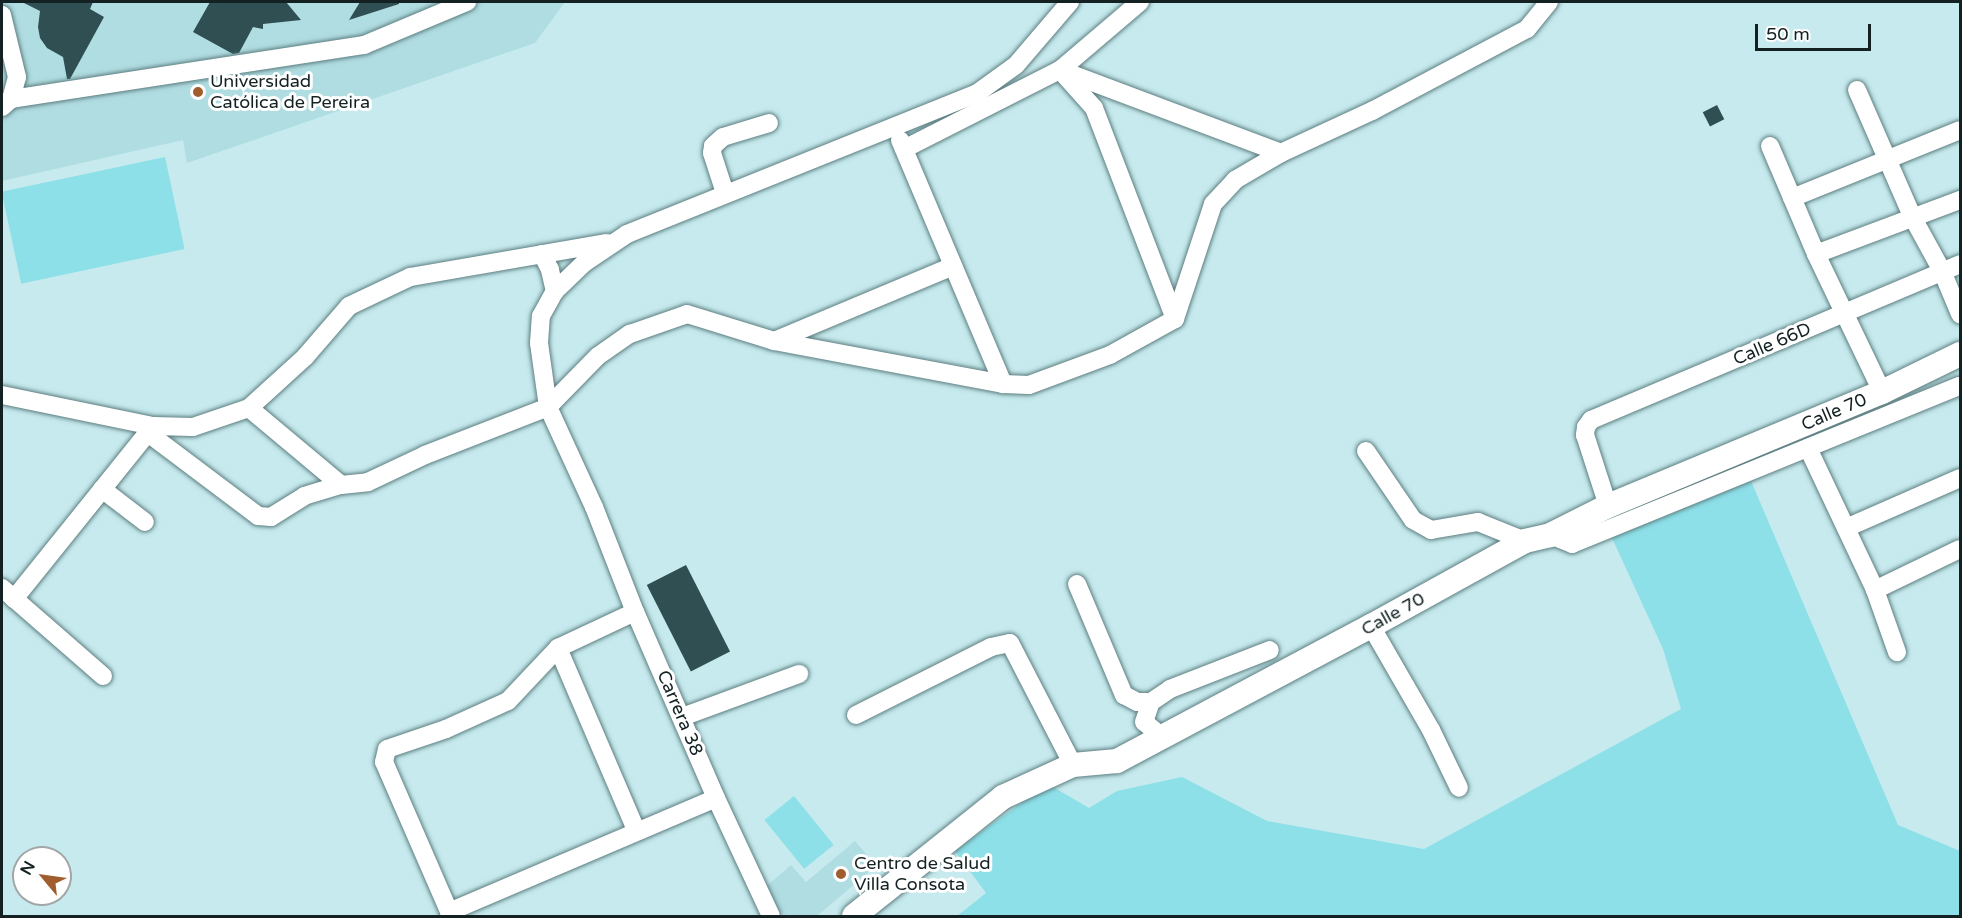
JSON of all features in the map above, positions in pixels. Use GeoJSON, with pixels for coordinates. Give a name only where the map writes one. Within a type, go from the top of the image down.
{"type":"FeatureCollection","features":[{"type":"Feature","properties":{"kind":"main road","name":"Calle 70"},"geometry":{"type":"LineString","coordinates":[[854,916],[1003,797],[1073,765],[1117,761],[1525,541],[1550,535],[1608,506],[1882,392],[1960,354]]}},
{"type":"Feature","properties":{"kind":"street"},"geometry":{"type":"LineString","coordinates":[[6,103],[364,45],[467,2]]}},
{"type":"Feature","properties":{"kind":"street"},"geometry":{"type":"LineString","coordinates":[[2,395],[151,430],[193,427],[249,408],[304,357],[349,306],[410,277],[610,243],[725,193],[895,128],[976,94],[1016,65],[1070,2]]}},
{"type":"Feature","properties":{"kind":"street"},"geometry":{"type":"LineString","coordinates":[[904,149],[1060,70],[1140,2]]}},
{"type":"Feature","properties":{"kind":"street"},"geometry":{"type":"LineString","coordinates":[[151,430],[258,516],[271,518],[304,496],[342,485],[368,482],[425,455],[548,407],[606,350],[630,334],[687,314],[774,341],[1003,384],[1029,385],[1110,356],[1175,319],[1213,204],[1235,180],[1281,153],[1372,111],[1527,29],[1549,2]]}},
{"type":"Feature","properties":{"kind":"street"},"geometry":{"type":"LineString","coordinates":[[2,15],[17,77],[6,103]]}},
{"type":"Feature","properties":{"kind":"street"},"geometry":{"type":"LineString","coordinates":[[1060,70],[1281,153]]}},
{"type":"Feature","properties":{"kind":"street"},"geometry":{"type":"LineString","coordinates":[[1060,70],[1094,108],[1175,319]]}},
{"type":"Feature","properties":{"kind":"street"},"geometry":{"type":"LineString","coordinates":[[1857,90],[1913,218],[1942,271],[1960,314]]}},
{"type":"Feature","properties":{"kind":"street"},"geometry":{"type":"LineString","coordinates":[[725,193],[712,153],[713,146],[723,137],[768,123]]}},
{"type":"Feature","properties":{"kind":"street"},"geometry":{"type":"LineString","coordinates":[[895,128],[1003,384]]}},
{"type":"Feature","properties":{"kind":"street"},"geometry":{"type":"LineString","coordinates":[[1792,198],[1889,161],[1960,130]]}},
{"type":"Feature","properties":{"kind":"street"},"geometry":{"type":"LineString","coordinates":[[1770,146],[1816,254],[1882,392]]}},
{"type":"Feature","properties":{"kind":"street"},"geometry":{"type":"LineString","coordinates":[[1816,254],[1960,200]]}},
{"type":"Feature","properties":{"kind":"street"},"geometry":{"type":"LineString","coordinates":[[542,255],[550,270],[555,291],[610,243]]}},
{"type":"Feature","properties":{"kind":"street","name":"Calle 66D"},"geometry":{"type":"LineString","coordinates":[[1608,506],[1585,435],[1586,427],[1591,420],[1960,264]]}},
{"type":"Feature","properties":{"kind":"street"},"geometry":{"type":"LineString","coordinates":[[774,341],[952,266]]}},
{"type":"Feature","properties":{"kind":"street","name":"Carrera 38"},"geometry":{"type":"LineString","coordinates":[[555,291],[542,316],[539,343],[548,407],[594,507],[635,612],[716,798],[771,916]]}},
{"type":"Feature","properties":{"kind":"street"},"geometry":{"type":"LineString","coordinates":[[1550,535],[1572,544],[1960,386]]}},
{"type":"Feature","properties":{"kind":"street"},"geometry":{"type":"LineString","coordinates":[[249,408],[342,485]]}},
{"type":"Feature","properties":{"kind":"street"},"geometry":{"type":"LineString","coordinates":[[103,676],[8,593],[102,489],[151,430]]}},
{"type":"Feature","properties":{"kind":"street"},"geometry":{"type":"LineString","coordinates":[[1808,448],[1875,590],[1897,652]]}},
{"type":"Feature","properties":{"kind":"street"},"geometry":{"type":"LineString","coordinates":[[1366,451],[1413,520],[1431,530],[1478,522],[1525,541]]}},
{"type":"Feature","properties":{"kind":"street"},"geometry":{"type":"LineString","coordinates":[[1846,528],[1960,478]]}},
{"type":"Feature","properties":{"kind":"street"},"geometry":{"type":"LineString","coordinates":[[102,489],[145,522]]}},
{"type":"Feature","properties":{"kind":"street"},"geometry":{"type":"LineString","coordinates":[[1875,590],[1960,549]]}},
{"type":"Feature","properties":{"kind":"street"},"geometry":{"type":"LineString","coordinates":[[1077,584],[1124,695],[1137,702],[1151,702],[1170,689],[1270,650]]}},
{"type":"Feature","properties":{"kind":"street"},"geometry":{"type":"LineString","coordinates":[[635,612],[558,648],[508,701],[446,729],[387,749],[384,762],[450,914],[636,830],[716,798]]}},
{"type":"Feature","properties":{"kind":"street"},"geometry":{"type":"LineString","coordinates":[[1371,626],[1431,730],[1459,788]]}},
{"type":"Feature","properties":{"kind":"street"},"geometry":{"type":"LineString","coordinates":[[856,715],[991,647],[1010,643],[1073,765]]}},
{"type":"Feature","properties":{"kind":"street"},"geometry":{"type":"LineString","coordinates":[[558,648],[636,830]]}},
{"type":"Feature","properties":{"kind":"street"},"geometry":{"type":"LineString","coordinates":[[682,717],[798,674]]}},
{"type":"Feature","properties":{"kind":"street"},"geometry":{"type":"LineString","coordinates":[[1151,702],[1144,722],[1162,737]]}},
{"type":"Feature","properties":{"kind":"shaded area","name":"Universidad Católica de Pereira"},"geometry":{"type":"Polygon","coordinates":[[[2,2],[565,2],[535,43],[187,163],[183,140],[2,181],[2,2]]]}},
{"type":"Feature","properties":{"kind":"shaded area"},"geometry":{"type":"Polygon","coordinates":[[[165,157],[185,249],[21,284],[2,192],[165,157]]]}},
{"type":"Feature","properties":{"kind":"shaded area"},"geometry":{"type":"Polygon","coordinates":[[[1751,481],[1898,825],[1960,851],[1960,916],[957,916],[986,893],[955,851],[1048,784],[1089,808],[1117,791],[1182,777],[1267,821],[1424,849],[1681,709],[1663,649],[1612,538],[1751,481]]]}},
{"type":"Feature","properties":{"kind":"shaded area"},"geometry":{"type":"Polygon","coordinates":[[[794,796],[834,845],[804,869],[764,820],[794,796]]]}},
{"type":"Feature","properties":{"kind":"shaded area","name":"Centro de Salud Villa Consota"},"geometry":{"type":"Polygon","coordinates":[[[855,841],[876,866],[817,916],[785,916],[762,890],[791,865],[806,882],[855,841]]]}},
{"type":"Feature","properties":{"kind":"building"},"geometry":{"type":"Polygon","coordinates":[[[22,2],[93,2],[90,9],[104,17],[70,79],[67,79],[63,57],[47,48],[40,38],[38,27],[40,11],[22,2]]]}},
{"type":"Feature","properties":{"kind":"building"},"geometry":{"type":"Polygon","coordinates":[[[210,2],[286,2],[301,20],[263,24],[263,29],[253,27],[239,53],[233,54],[193,32],[210,2]]]}},
{"type":"Feature","properties":{"kind":"building"},"geometry":{"type":"Polygon","coordinates":[[[360,2],[399,2],[399,4],[349,20],[360,2]]]}},
{"type":"Feature","properties":{"kind":"building"},"geometry":{"type":"Polygon","coordinates":[[[1717,105],[1724,119],[1710,127],[1703,112],[1717,105]]]}},
{"type":"Feature","properties":{"kind":"building"},"geometry":{"type":"Polygon","coordinates":[[[686,565],[730,651],[691,671],[647,585],[686,565]]]}},
{"type":"Feature","properties":{"kind":"place","name":"Universidad Católica de Pereira"},"geometry":{"type":"Point","coordinates":[198,92]}},
{"type":"Feature","properties":{"kind":"place","name":"Centro de Salud Villa Consota"},"geometry":{"type":"Point","coordinates":[841,874]}}]}
